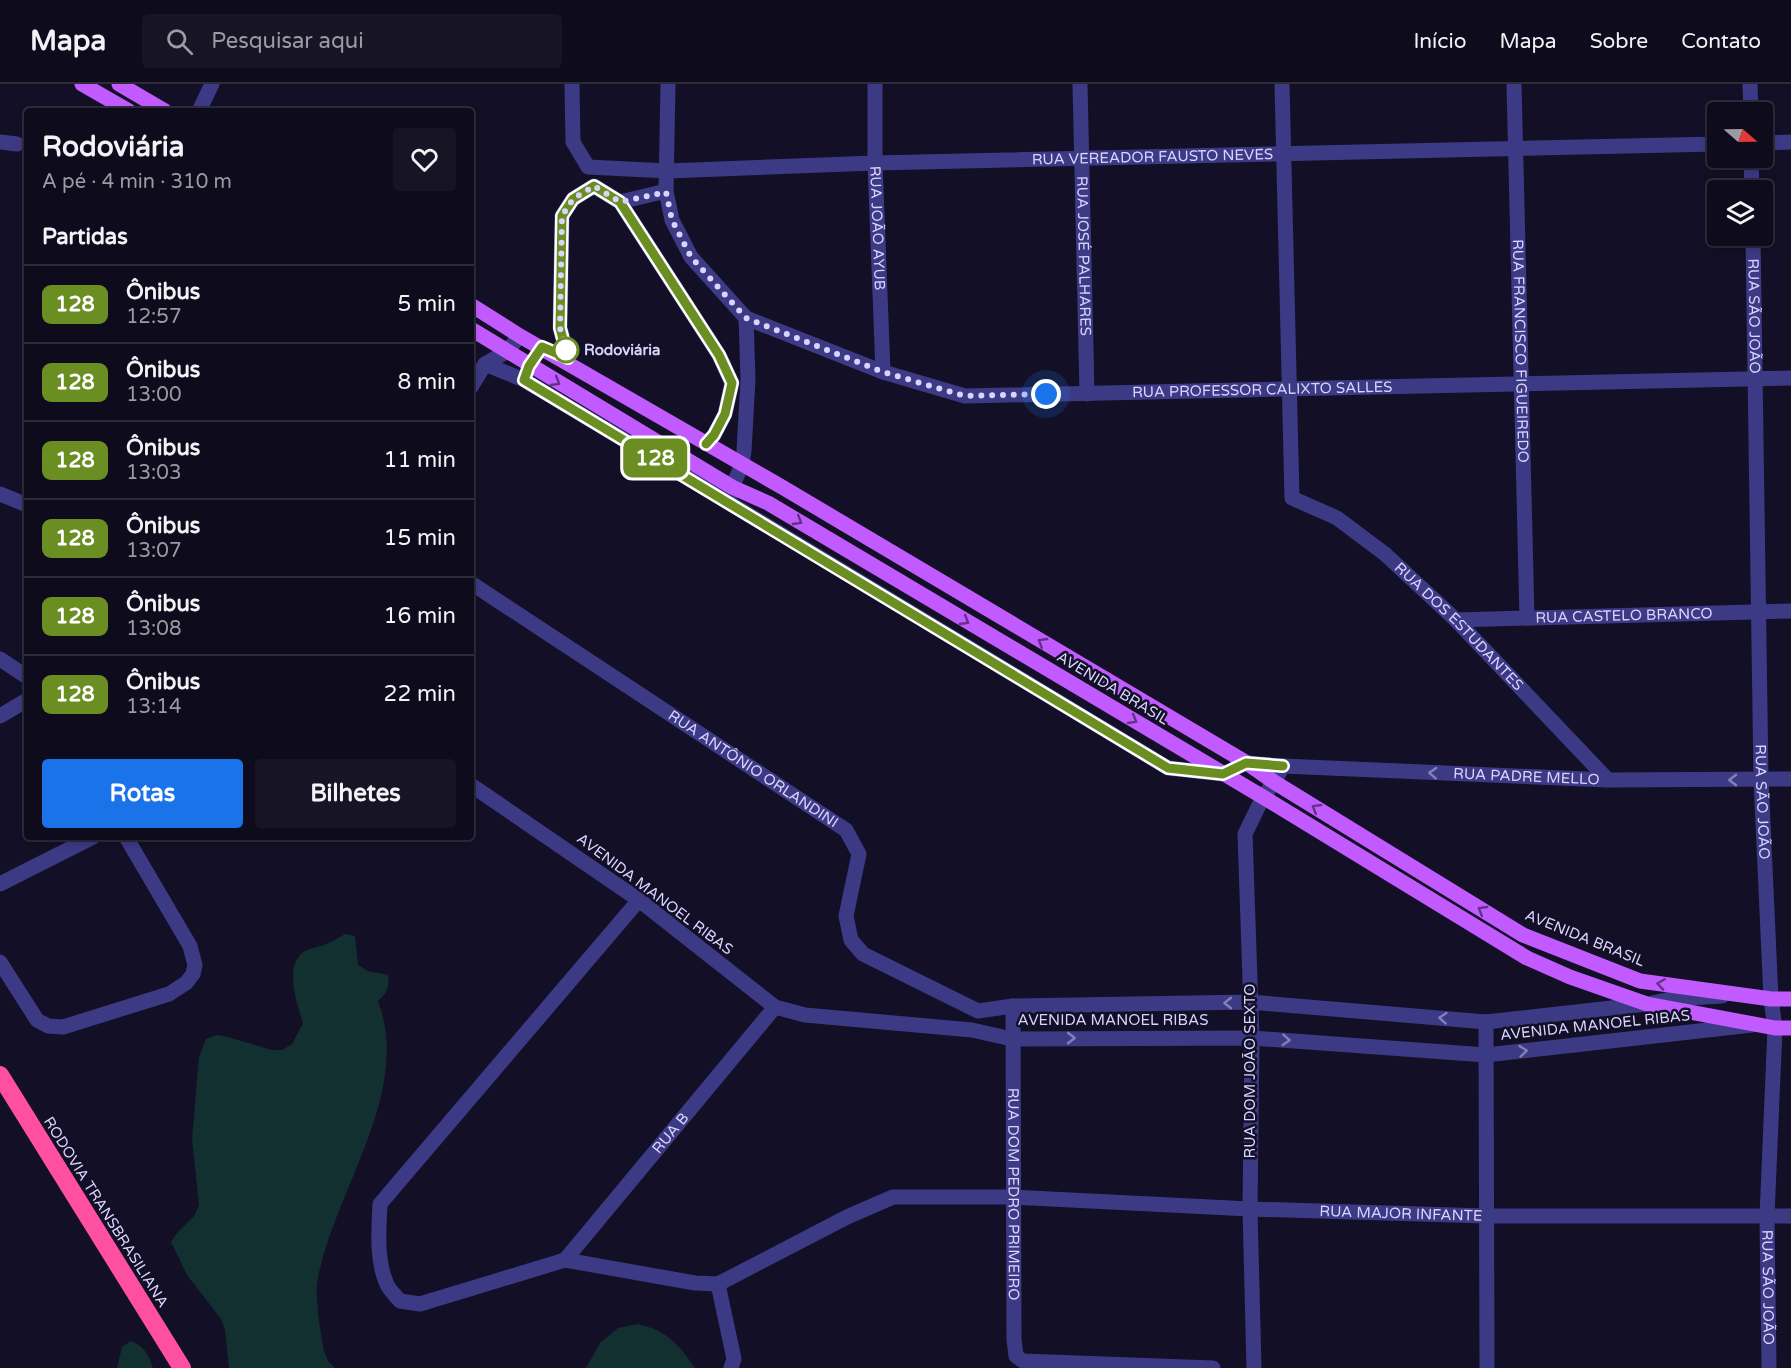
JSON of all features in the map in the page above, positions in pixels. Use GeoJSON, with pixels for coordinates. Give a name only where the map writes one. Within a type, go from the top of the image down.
{"type":"FeatureCollection","features":[{"type":"Feature","properties":{"kind":"highway","name":"RODOVIA TRANSBRASILIANA"},"geometry":{"type":"LineString","coordinates":[[0,1075],[182,1368]]}},
{"type":"Feature","properties":{"kind":"main road"},"geometry":{"type":"LineString","coordinates":[[82,84],[124,108]]}},
{"type":"Feature","properties":{"kind":"main road"},"geometry":{"type":"LineString","coordinates":[[128,86],[161,108]]}},
{"type":"Feature","properties":{"kind":"main road","name":"AVENIDA BRASIL"},"geometry":{"type":"LineString","coordinates":[[474,307],[1246,763],[1523,935],[1640,981],[1740,995]]}},
{"type":"Feature","properties":{"kind":"main road","name":"AVENIDA BRASIL"},"geometry":{"type":"LineString","coordinates":[[474,331],[506,352],[527,373],[732,487],[768,503],[1263,796],[1527,958],[1570,977],[1647,1004],[1758,1024]]}},
{"type":"Feature","properties":{"kind":"main road"},"geometry":{"type":"LineString","coordinates":[[768,503],[782,488]]}},
{"type":"Feature","properties":{"kind":"main road","name":"AVENIDA MANOEL RIBAS"},"geometry":{"type":"LineString","coordinates":[[1740,995],[1791,999]]}},
{"type":"Feature","properties":{"kind":"main road","name":"AVENIDA MANOEL RIBAS"},"geometry":{"type":"LineString","coordinates":[[1758,1024],[1774,1028],[1791,1028]]}},
{"type":"Feature","properties":{"kind":"street"},"geometry":{"type":"LineString","coordinates":[[200,108],[212,84]]}},
{"type":"Feature","properties":{"kind":"street","name":"RUA VEREADOR FAUSTO NEVES"},"geometry":{"type":"LineString","coordinates":[[572,84],[573,142],[588,166],[668,171],[875,163],[1707,144]]}},
{"type":"Feature","properties":{"kind":"street"},"geometry":{"type":"LineString","coordinates":[[668,84],[666,192],[672,220],[691,257],[746,318],[748,379],[742,465],[728,502]]}},
{"type":"Feature","properties":{"kind":"street","name":"RUA JOÃO AYUB"},"geometry":{"type":"LineString","coordinates":[[875,84],[875,163],[883,372]]}},
{"type":"Feature","properties":{"kind":"street","name":"RUA JOSÉ PALHARES"},"geometry":{"type":"LineString","coordinates":[[1080,84],[1087,394]]}},
{"type":"Feature","properties":{"kind":"street"},"geometry":{"type":"LineString","coordinates":[[1282,84],[1290,389]]}},
{"type":"Feature","properties":{"kind":"street","name":"RUA FRANCISCO FIGUEIREDO"},"geometry":{"type":"LineString","coordinates":[[1514,84],[1527,618]]}},
{"type":"Feature","properties":{"kind":"street"},"geometry":{"type":"LineString","coordinates":[[1750,84],[1751,102]]}},
{"type":"Feature","properties":{"kind":"street"},"geometry":{"type":"LineString","coordinates":[[0,142],[17,144]]}},
{"type":"Feature","properties":{"kind":"street"},"geometry":{"type":"LineString","coordinates":[[1773,143],[1791,142]]}},
{"type":"Feature","properties":{"kind":"street"},"geometry":{"type":"LineString","coordinates":[[527,373],[542,347],[568,358],[560,328],[562,216],[573,199],[594,186],[620,202],[719,355],[732,383],[725,414],[714,435],[706,444]]}},
{"type":"Feature","properties":{"kind":"street"},"geometry":{"type":"LineString","coordinates":[[620,202],[666,192]]}},
{"type":"Feature","properties":{"kind":"street","name":"RUA SÃO JOÃO"},"geometry":{"type":"LineString","coordinates":[[1753,246],[1761,779],[1774,1028],[1767,1216],[1769,1368]]}},
{"type":"Feature","properties":{"kind":"street","name":"RUA PROFESSOR CALIXTO SALLES"},"geometry":{"type":"LineString","coordinates":[[746,318],[883,372],[965,396],[1791,378]]}},
{"type":"Feature","properties":{"kind":"street"},"geometry":{"type":"LineString","coordinates":[[474,382],[485,364],[506,352],[520,336]]}},
{"type":"Feature","properties":{"kind":"street"},"geometry":{"type":"LineString","coordinates":[[485,364],[527,373],[728,502],[1168,768],[1223,774],[1246,763]]}},
{"type":"Feature","properties":{"kind":"street","name":"RUA DOS ESTUDANTES"},"geometry":{"type":"LineString","coordinates":[[1290,389],[1292,498],[1337,518],[1385,554],[1456,620],[1608,780]]}},
{"type":"Feature","properties":{"kind":"street"},"geometry":{"type":"LineString","coordinates":[[0,494],[24,504]]}},
{"type":"Feature","properties":{"kind":"street","name":"RUA ANTÔNIO ORLANDINI"},"geometry":{"type":"LineString","coordinates":[[474,585],[846,830],[859,854],[846,916],[851,940],[863,954],[978,1011]]}},
{"type":"Feature","properties":{"kind":"street","name":"RUA CASTELO BRANCO"},"geometry":{"type":"LineString","coordinates":[[1456,620],[1791,611]]}},
{"type":"Feature","properties":{"kind":"street"},"geometry":{"type":"LineString","coordinates":[[0,659],[24,675]]}},
{"type":"Feature","properties":{"kind":"street"},"geometry":{"type":"LineString","coordinates":[[0,716],[24,702]]}},
{"type":"Feature","properties":{"kind":"street","name":"RUA PADRE MELLO"},"geometry":{"type":"LineString","coordinates":[[1246,763],[1608,780],[1791,779]]}},
{"type":"Feature","properties":{"kind":"street"},"geometry":{"type":"LineString","coordinates":[[1274,782],[1283,766]]}},
{"type":"Feature","properties":{"kind":"street","name":"RUA DOM JOÃO SEXTO"},"geometry":{"type":"LineString","coordinates":[[1254,1368],[1250,1209],[1252,1038],[1245,834],[1263,796],[1274,782]]}},
{"type":"Feature","properties":{"kind":"street","name":"AVENIDA MANOEL RIBAS"},"geometry":{"type":"LineString","coordinates":[[474,786],[639,900],[775,1007],[805,1015],[972,1030],[1012,1039],[1252,1038],[1486,1055],[1758,1024]]}},
{"type":"Feature","properties":{"kind":"street"},"geometry":{"type":"LineString","coordinates":[[0,884],[87,840]]}},
{"type":"Feature","properties":{"kind":"street"},"geometry":{"type":"LineString","coordinates":[[0,963],[37,1020],[48,1026],[63,1028],[169,994],[186,983],[194,974],[195,965],[190,946],[128,840]]}},
{"type":"Feature","properties":{"kind":"street"},"geometry":{"type":"LineString","coordinates":[[639,900],[380,1204],[381,1265],[386,1283],[400,1301],[420,1304],[565,1260],[695,1283],[718,1284],[734,1359],[731,1368]]}},
{"type":"Feature","properties":{"kind":"street","name":"AVENIDA MANOEL RIBAS"},"geometry":{"type":"LineString","coordinates":[[1012,1006],[1250,1002],[1486,1022],[1647,1004],[1671,999],[1740,995]]}},
{"type":"Feature","properties":{"kind":"street"},"geometry":{"type":"LineString","coordinates":[[972,1030],[978,1011],[1012,1006]]}},
{"type":"Feature","properties":{"kind":"street","name":"RUA DOM PEDRO PRIMEIRO"},"geometry":{"type":"LineString","coordinates":[[1012,1006],[1014,1339],[1016,1356],[1023,1361],[1213,1368]]}},
{"type":"Feature","properties":{"kind":"street","name":"RUA B"},"geometry":{"type":"LineString","coordinates":[[565,1260],[775,1007]]}},
{"type":"Feature","properties":{"kind":"street"},"geometry":{"type":"LineString","coordinates":[[1486,1022],[1487,1368]]}},
{"type":"Feature","properties":{"kind":"street","name":"RUA MAJOR INFANTE"},"geometry":{"type":"LineString","coordinates":[[718,1284],[847,1217],[893,1197],[1013,1197],[1250,1209],[1486,1216],[1791,1216]]}},
{"type":"Feature","properties":{"kind":"green space"},"geometry":{"type":"Polygon","coordinates":[[[345,934],[355,936],[358,965],[368,971],[388,975],[389,983],[386,992],[378,1001],[386,1036],[385,1071],[378,1107],[367,1142],[338,1213],[317,1283],[324,1351],[328,1361],[335,1368],[229,1368],[225,1330],[221,1319],[187,1275],[171,1242],[194,1216],[199,1205],[192,1139],[199,1057],[206,1039],[217,1035],[272,1050],[282,1050],[292,1044],[303,1023],[293,974],[298,957],[305,951],[324,945],[345,934]]]}},
{"type":"Feature","properties":{"kind":"green space"},"geometry":{"type":"Polygon","coordinates":[[[638,1324],[665,1335],[683,1352],[695,1368],[586,1368],[600,1343],[618,1328],[638,1324]]]}},
{"type":"Feature","properties":{"kind":"green space"},"geometry":{"type":"Polygon","coordinates":[[[131,1341],[145,1351],[153,1368],[117,1368],[122,1347],[131,1341]]]}},
{"type":"Feature","properties":{"kind":"bus line","name":"128"},"geometry":{"type":"LineString","coordinates":[[706,444],[714,435],[725,414],[732,383],[719,355],[620,202],[594,186],[573,199],[562,216],[560,328],[568,358],[542,347],[529,366],[524,380],[1168,768],[1223,774],[1246,763],[1283,766]]}},
{"type":"Feature","properties":{"kind":"place","name":"Rodoviária"},"geometry":{"type":"Point","coordinates":[566,350]}},
{"type":"Feature","properties":{"kind":"route"},"geometry":{"type":"LineString","coordinates":[[566,350],[560,328],[562,216],[573,199],[594,186],[620,202],[666,192],[672,220],[691,257],[746,318],[883,372],[965,396],[1046,394]]}}]}
